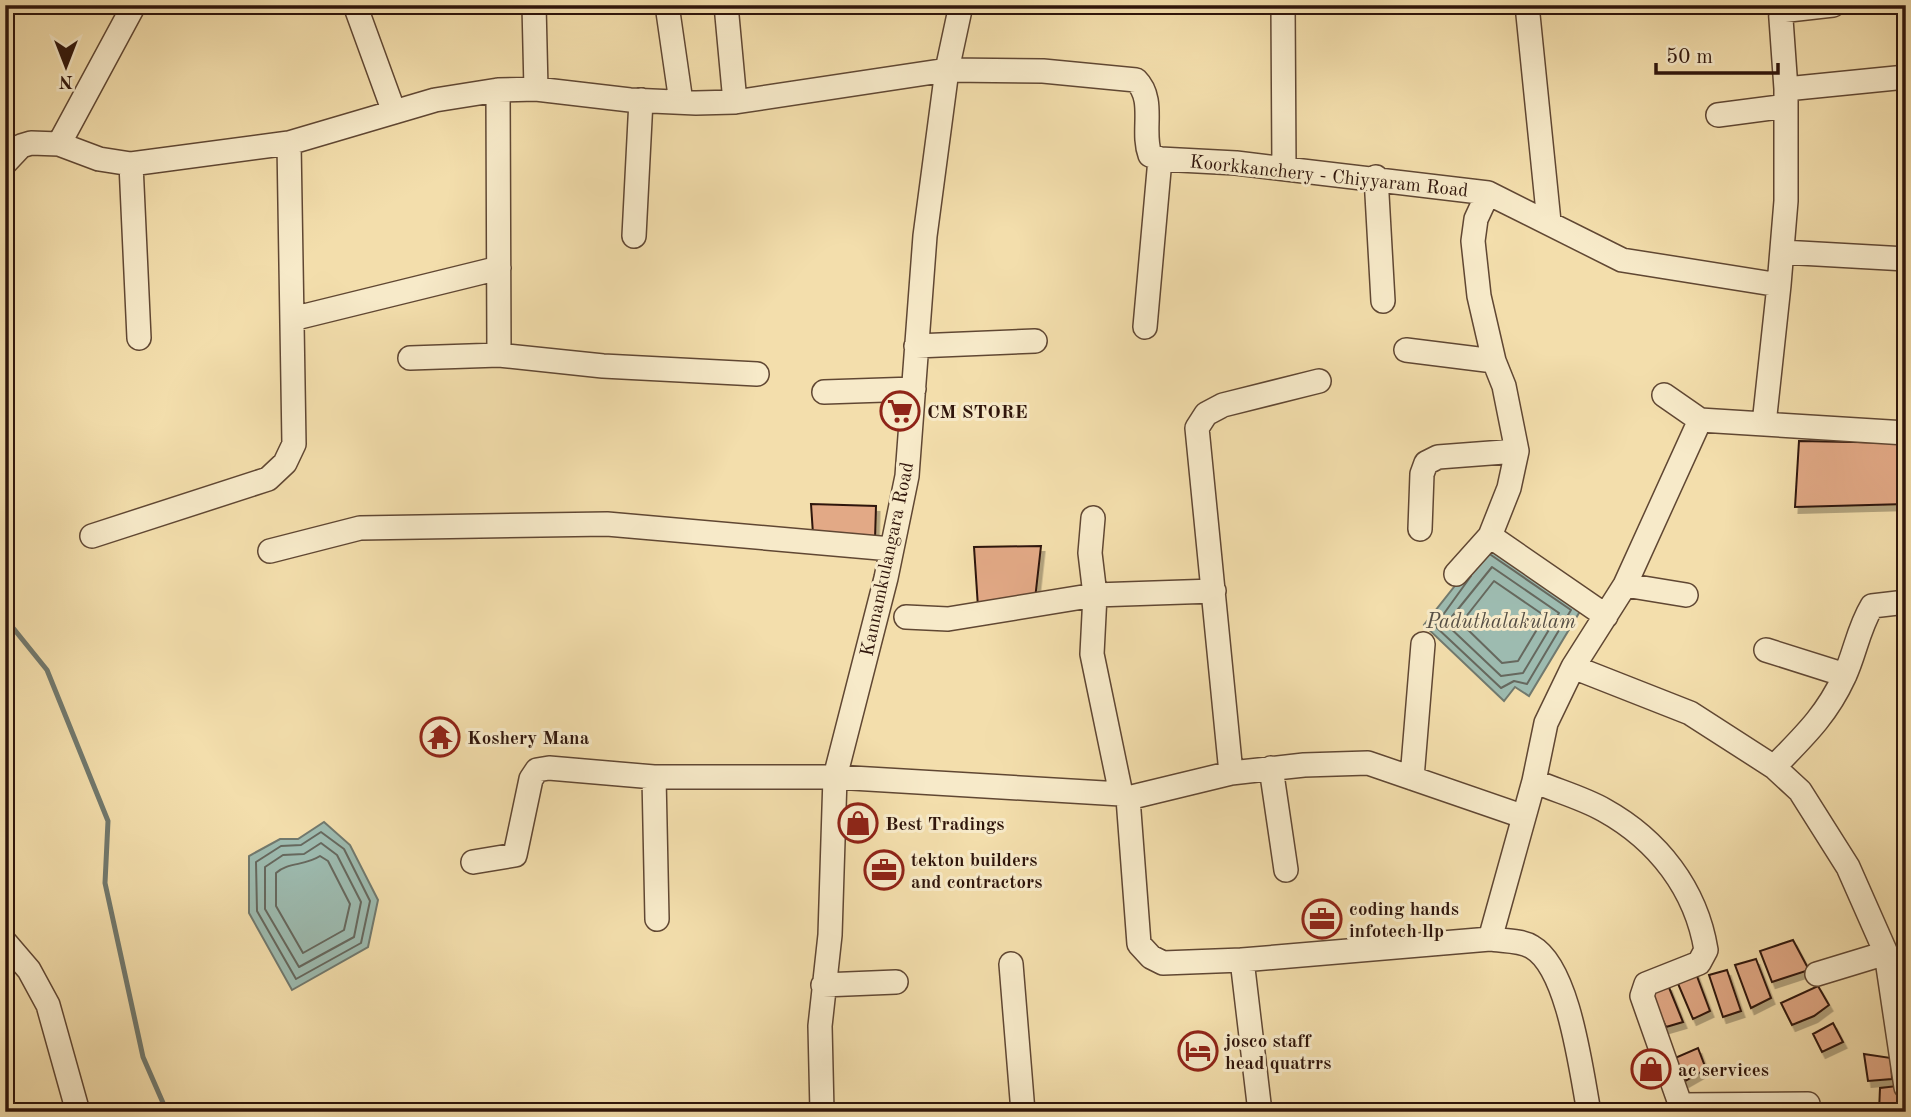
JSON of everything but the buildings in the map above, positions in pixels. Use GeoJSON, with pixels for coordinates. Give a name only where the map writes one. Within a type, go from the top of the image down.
{"type":"FeatureCollection","features":[{"type":"Feature","properties":{"kind":"street"},"geometry":{"type":"LineString","coordinates":[[59,144],[134,5]]}},
{"type":"Feature","properties":{"kind":"street"},"geometry":{"type":"LineString","coordinates":[[355,5],[394,112]]}},
{"type":"Feature","properties":{"kind":"street"},"geometry":{"type":"LineString","coordinates":[[534,5],[536,89]]}},
{"type":"Feature","properties":{"kind":"street"},"geometry":{"type":"LineString","coordinates":[[667,5],[681,102]]}},
{"type":"Feature","properties":{"kind":"street"},"geometry":{"type":"LineString","coordinates":[[726,5],[735,102]]}},
{"type":"Feature","properties":{"kind":"street","name":"Kannamkulangara Road"},"geometry":{"type":"LineString","coordinates":[[822,1112],[823,985],[830,935],[835,777],[907,476],[925,236],[947,70],[961,5]]}},
{"type":"Feature","properties":{"kind":"street"},"geometry":{"type":"LineString","coordinates":[[1283,5],[1284,168]]}},
{"type":"Feature","properties":{"kind":"street"},"geometry":{"type":"LineString","coordinates":[[1527,5],[1549,222]]}},
{"type":"Feature","properties":{"kind":"street"},"geometry":{"type":"LineString","coordinates":[[1764,424],[1786,201],[1786,97],[1780,8],[1833,5]]}},
{"type":"Feature","properties":{"kind":"street"},"geometry":{"type":"LineString","coordinates":[[5,163],[21,146],[48,142],[99,159],[131,164],[289,144],[435,100],[498,90],[536,89],[641,100],[735,102],[947,70],[1043,71],[1136,80],[1146,96],[1146,146],[1150,155],[1160,159],[1145,327]]}},
{"type":"Feature","properties":{"kind":"street"},"geometry":{"type":"LineString","coordinates":[[1718,115],[1786,97],[1906,77]]}},
{"type":"Feature","properties":{"kind":"street"},"geometry":{"type":"LineString","coordinates":[[498,90],[499,355]]}},
{"type":"Feature","properties":{"kind":"street"},"geometry":{"type":"LineString","coordinates":[[634,236],[641,100]]}},
{"type":"Feature","properties":{"kind":"street"},"geometry":{"type":"LineString","coordinates":[[92,536],[268,479],[285,463],[294,443],[289,144]]}},
{"type":"Feature","properties":{"kind":"street","name":"Koorkkanchery - Chiyyaram Road"},"geometry":{"type":"LineString","coordinates":[[1160,159],[1376,177],[1488,193],[1622,260],[1779,285]]}},
{"type":"Feature","properties":{"kind":"street"},"geometry":{"type":"LineString","coordinates":[[131,164],[139,338]]}},
{"type":"Feature","properties":{"kind":"street"},"geometry":{"type":"LineString","coordinates":[[1376,177],[1383,301]]}},
{"type":"Feature","properties":{"kind":"street"},"geometry":{"type":"LineString","coordinates":[[1456,574],[1490,536],[1509,488],[1517,451],[1504,386],[1494,361],[1479,296],[1473,241],[1476,219],[1488,193]]}},
{"type":"Feature","properties":{"kind":"street"},"geometry":{"type":"LineString","coordinates":[[1782,252],[1906,259]]}},
{"type":"Feature","properties":{"kind":"street"},"geometry":{"type":"LineString","coordinates":[[292,319],[499,268]]}},
{"type":"Feature","properties":{"kind":"street"},"geometry":{"type":"LineString","coordinates":[[916,346],[1035,341]]}},
{"type":"Feature","properties":{"kind":"street"},"geometry":{"type":"LineString","coordinates":[[1406,349],[1494,361]]}},
{"type":"Feature","properties":{"kind":"street"},"geometry":{"type":"LineString","coordinates":[[410,358],[499,355],[603,366],[757,374]]}},
{"type":"Feature","properties":{"kind":"street"},"geometry":{"type":"LineString","coordinates":[[1231,773],[1197,428],[1206,414],[1223,405],[1319,381]]}},
{"type":"Feature","properties":{"kind":"street"},"geometry":{"type":"LineString","coordinates":[[824,392],[914,389]]}},
{"type":"Feature","properties":{"kind":"street"},"geometry":{"type":"LineString","coordinates":[[1664,395],[1700,420],[1906,433]]}},
{"type":"Feature","properties":{"kind":"street"},"geometry":{"type":"LineString","coordinates":[[1490,939],[1522,816],[1534,781],[1546,723],[1573,667],[1625,586],[1700,420]]}},
{"type":"Feature","properties":{"kind":"street"},"geometry":{"type":"LineString","coordinates":[[1420,529],[1422,474],[1426,463],[1438,457],[1517,451]]}},
{"type":"Feature","properties":{"kind":"street"},"geometry":{"type":"LineString","coordinates":[[1093,518],[1090,553],[1095,595],[1092,654],[1124,796],[1139,944],[1151,957],[1163,963],[1242,960],[1490,939],[1530,945],[1543,955],[1558,977],[1589,1112]]}},
{"type":"Feature","properties":{"kind":"street"},"geometry":{"type":"LineString","coordinates":[[270,551],[360,528],[607,524],[891,549]]}},
{"type":"Feature","properties":{"kind":"street"},"geometry":{"type":"LineString","coordinates":[[1490,536],[1606,616]]}},
{"type":"Feature","properties":{"kind":"street"},"geometry":{"type":"LineString","coordinates":[[1625,586],[1686,595]]}},
{"type":"Feature","properties":{"kind":"street"},"geometry":{"type":"LineString","coordinates":[[906,617],[948,619],[1095,595],[1214,591]]}},
{"type":"Feature","properties":{"kind":"street"},"geometry":{"type":"LineString","coordinates":[[1774,767],[1822,718],[1845,676],[1864,620],[1872,607],[1906,602]]}},
{"type":"Feature","properties":{"kind":"street"},"geometry":{"type":"LineString","coordinates":[[1412,778],[1423,644]]}},
{"type":"Feature","properties":{"kind":"street"},"geometry":{"type":"LineString","coordinates":[[1766,650],[1845,676]]}},
{"type":"Feature","properties":{"kind":"street"},"geometry":{"type":"LineString","coordinates":[[1573,667],[1690,713],[1774,767],[1800,791],[1848,867],[1886,953],[1906,1087]]}},
{"type":"Feature","properties":{"kind":"street"},"geometry":{"type":"LineString","coordinates":[[473,862],[515,855],[531,779],[537,770],[549,768],[654,777],[835,777],[1124,796],[1231,773],[1368,763],[1522,816]]}},
{"type":"Feature","properties":{"kind":"street"},"geometry":{"type":"LineString","coordinates":[[1271,768],[1286,870]]}},
{"type":"Feature","properties":{"kind":"street"},"geometry":{"type":"LineString","coordinates":[[654,777],[657,919]]}},
{"type":"Feature","properties":{"kind":"street"},"geometry":{"type":"LineString","coordinates":[[1534,781],[1604,810],[1651,844],[1678,875],[1703,933],[1706,950],[1699,963],[1646,984],[1642,996],[1682,1108],[1808,1104]]}},
{"type":"Feature","properties":{"kind":"street"},"geometry":{"type":"LineString","coordinates":[[5,942],[29,970],[48,1005],[78,1112]]}},
{"type":"Feature","properties":{"kind":"street"},"geometry":{"type":"LineString","coordinates":[[1817,974],[1886,953]]}},
{"type":"Feature","properties":{"kind":"street"},"geometry":{"type":"LineString","coordinates":[[1242,960],[1260,1112]]}},
{"type":"Feature","properties":{"kind":"street"},"geometry":{"type":"LineString","coordinates":[[1011,964],[1023,1112]]}},
{"type":"Feature","properties":{"kind":"street"},"geometry":{"type":"LineString","coordinates":[[823,985],[896,982]]}},
{"type":"Feature","properties":{"kind":"water","name":"Paduthalakulam"},"geometry":{"type":"Polygon","coordinates":[[[1488,544],[1582,608],[1529,696],[1515,687],[1504,701],[1424,625],[1488,544]]]}},
{"type":"Feature","properties":{"kind":"water"},"geometry":{"type":"Polygon","coordinates":[[[324,822],[350,845],[378,900],[368,947],[292,990],[249,913],[249,856],[280,839],[298,839],[324,822]]]}},
{"type":"Feature","properties":{"kind":"waterway"},"geometry":{"type":"LineString","coordinates":[[5,618],[47,670],[108,821],[105,883],[143,1057],[167,1112]]}},
{"type":"Feature","properties":{"kind":"place","name":"CM STORE"},"geometry":{"type":"Point","coordinates":[900,411]}},
{"type":"Feature","properties":{"kind":"place","name":"Koshery Mana"},"geometry":{"type":"Point","coordinates":[440,737]}},
{"type":"Feature","properties":{"kind":"place","name":"Best Tradings"},"geometry":{"type":"Point","coordinates":[858,823]}},
{"type":"Feature","properties":{"kind":"place","name":"tekton builders and contractors"},"geometry":{"type":"Point","coordinates":[884,870]}},
{"type":"Feature","properties":{"kind":"place","name":"coding hands infotech llp"},"geometry":{"type":"Point","coordinates":[1322,919]}},
{"type":"Feature","properties":{"kind":"place","name":"josco staff head quatrrs"},"geometry":{"type":"Point","coordinates":[1198,1051]}},
{"type":"Feature","properties":{"kind":"place","name":"ac services"},"geometry":{"type":"Point","coordinates":[1651,1069]}}]}
